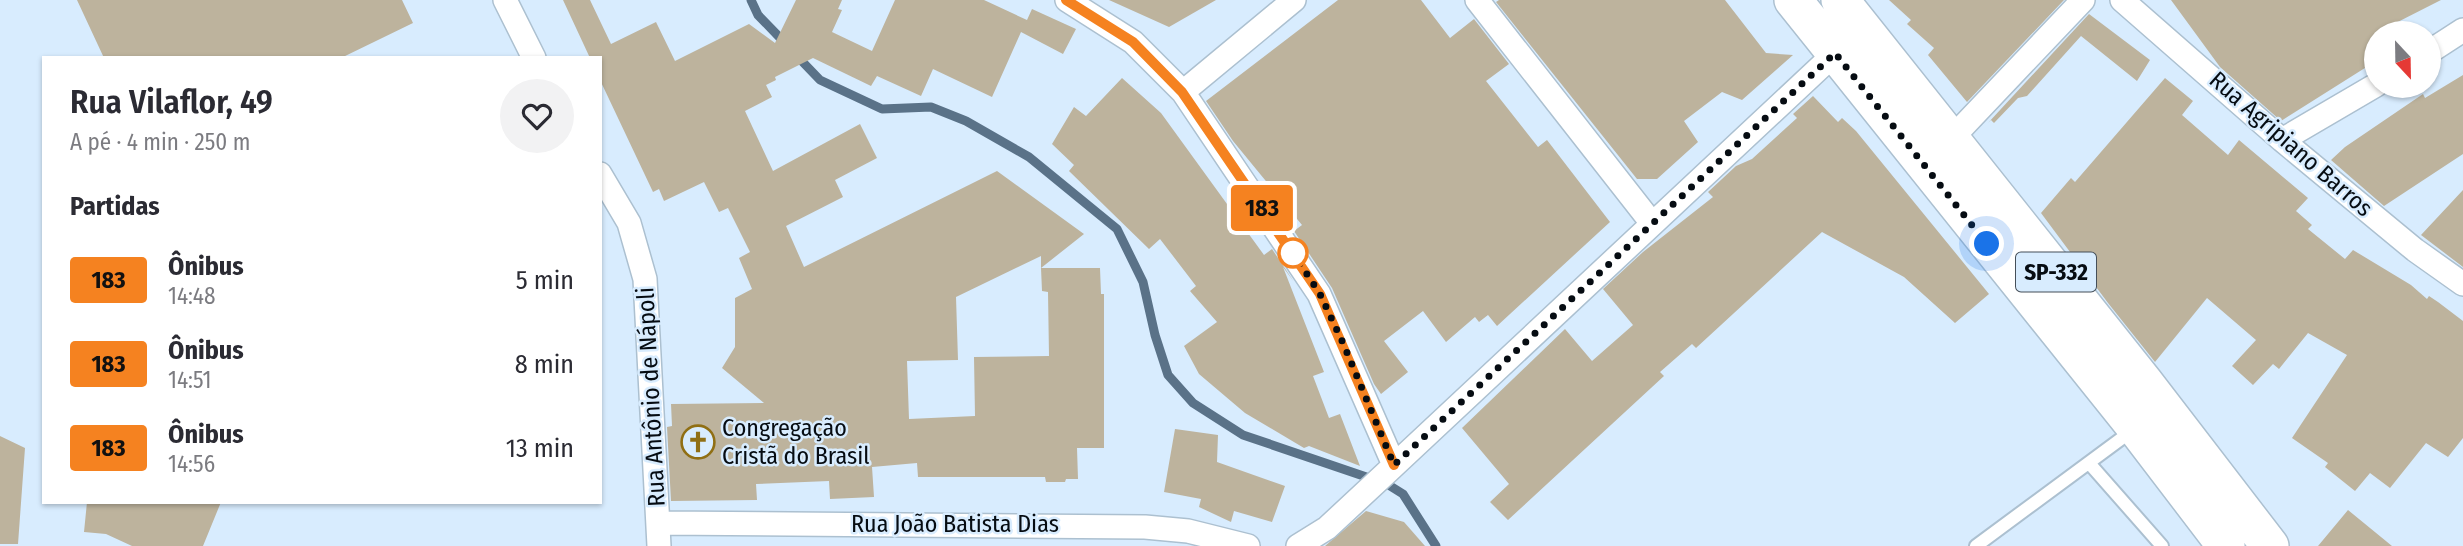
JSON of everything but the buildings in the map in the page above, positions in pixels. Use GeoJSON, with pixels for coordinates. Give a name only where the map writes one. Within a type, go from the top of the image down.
{"type":"FeatureCollection","features":[{"type":"Feature","properties":{"kind":"main road","name":"SP-332"},"geometry":{"type":"LineString","coordinates":[[1793,0],[2136,428],[2226,546]]}},
{"type":"Feature","properties":{"kind":"main road","name":"SP-332"},"geometry":{"type":"LineString","coordinates":[[1840,0],[1952,138],[2270,546]]}},
{"type":"Feature","properties":{"kind":"street"},"geometry":{"type":"LineString","coordinates":[[505,0],[533,56]]}},
{"type":"Feature","properties":{"kind":"street"},"geometry":{"type":"LineString","coordinates":[[1066,0],[1133,42],[1182,92],[1320,294],[1389,470]]}},
{"type":"Feature","properties":{"kind":"street"},"geometry":{"type":"LineString","coordinates":[[1182,92],[1294,0]]}},
{"type":"Feature","properties":{"kind":"street"},"geometry":{"type":"LineString","coordinates":[[1478,0],[1651,222]]}},
{"type":"Feature","properties":{"kind":"street"},"geometry":{"type":"LineString","coordinates":[[1952,138],[2083,0]]}},
{"type":"Feature","properties":{"kind":"street","name":"Rua Agripiano Barros"},"geometry":{"type":"LineString","coordinates":[[2129,2],[2282,140],[2415,250],[2463,284]]}},
{"type":"Feature","properties":{"kind":"street"},"geometry":{"type":"LineString","coordinates":[[1298,546],[1327,528],[1651,222],[1862,29]]}},
{"type":"Feature","properties":{"kind":"street"},"geometry":{"type":"LineString","coordinates":[[2441,44],[2463,30]]}},
{"type":"Feature","properties":{"kind":"street"},"geometry":{"type":"LineString","coordinates":[[2282,140],[2364,92]]}},
{"type":"Feature","properties":{"kind":"street","name":"Rua Antônio de Nápoli"},"geometry":{"type":"LineString","coordinates":[[602,177],[629,223],[645,279],[659,546]]}},
{"type":"Feature","properties":{"kind":"street","name":"Rua João Batista Dias"},"geometry":{"type":"LineString","coordinates":[[659,523],[1145,527],[1188,531],[1248,546]]}},
{"type":"Feature","properties":{"kind":"lane"},"geometry":{"type":"LineString","coordinates":[[1976,546],[2136,428]]}},
{"type":"Feature","properties":{"kind":"lane"},"geometry":{"type":"LineString","coordinates":[[2089,463],[2162,546]]}},
{"type":"Feature","properties":{"kind":"waterway"},"geometry":{"type":"LineString","coordinates":[[751,0],[758,15],[786,44]]}},
{"type":"Feature","properties":{"kind":"waterway"},"geometry":{"type":"LineString","coordinates":[[795,54],[820,80],[882,109],[931,107],[966,121],[1029,157],[1117,229],[1143,282],[1155,335],[1168,375],[1193,403],[1243,435],[1387,484],[1403,494],[1436,546]]}},
{"type":"Feature","properties":{"kind":"bus line","name":"183"},"geometry":{"type":"LineString","coordinates":[[1066,0],[1133,42],[1182,92],[1320,294],[1394,465]]}},
{"type":"Feature","properties":{"kind":"place","name":"Congregação Cristã do Brasil"},"geometry":{"type":"Point","coordinates":[698,442]}},
{"type":"Feature","properties":{"kind":"route"},"geometry":{"type":"LineString","coordinates":[[1293,253],[1320,294],[1394,465],[1651,222],[1835,53],[1987,244]]}}]}
